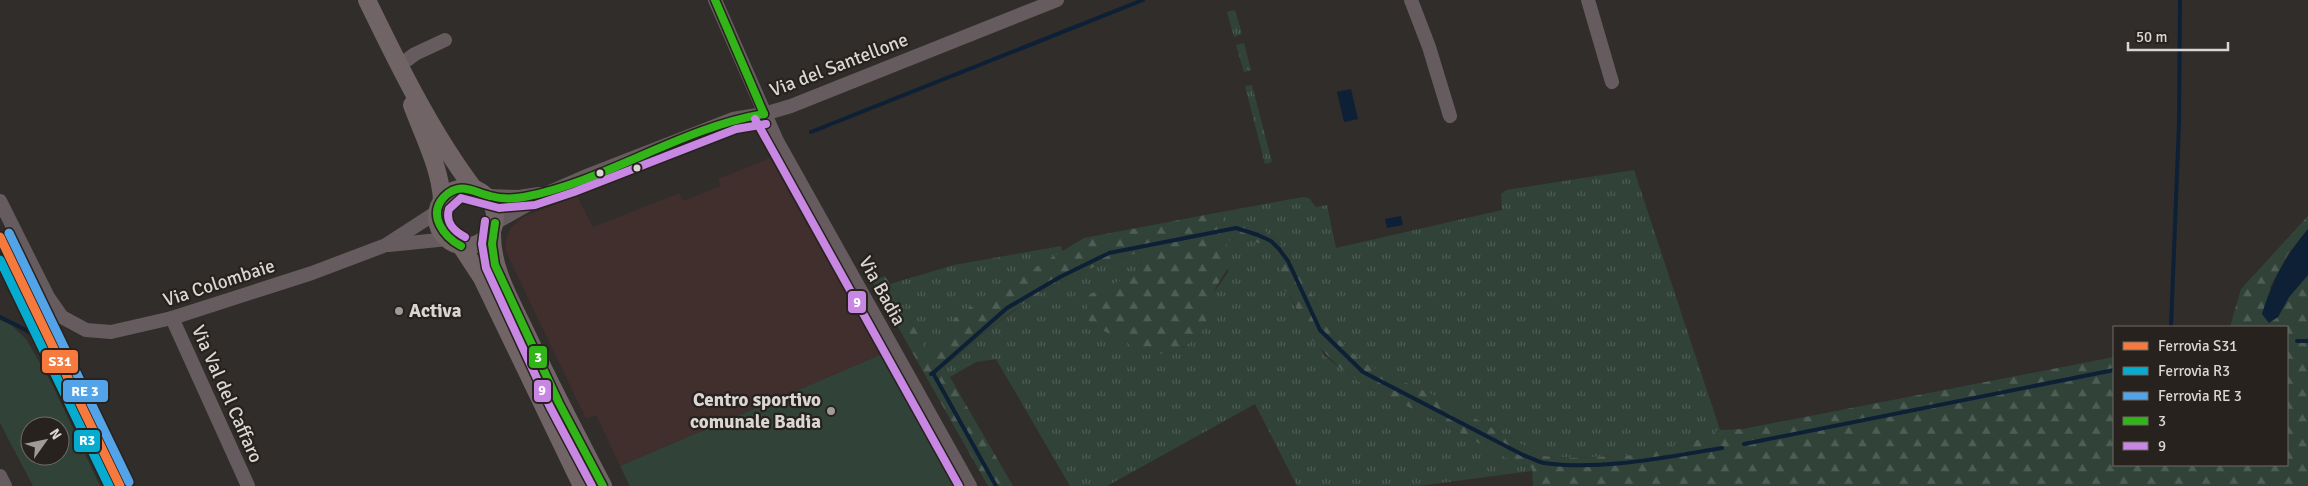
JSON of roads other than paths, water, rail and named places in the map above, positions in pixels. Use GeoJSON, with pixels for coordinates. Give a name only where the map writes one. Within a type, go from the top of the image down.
{"type":"FeatureCollection","features":[{"type":"Feature","properties":{"kind":"main road"},"geometry":{"type":"LineString","coordinates":[[367,0],[396,58],[452,158],[492,204],[493,227],[491,246],[497,271],[559,402],[603,486]]}},
{"type":"Feature","properties":{"kind":"main road"},"geometry":{"type":"LineString","coordinates":[[396,58],[442,189],[439,227],[482,278],[582,486]]}},
{"type":"Feature","properties":{"kind":"main road"},"geometry":{"type":"LineString","coordinates":[[440,206],[453,191],[467,188],[480,192]]}},
{"type":"Feature","properties":{"kind":"main road"},"geometry":{"type":"LineString","coordinates":[[454,243],[468,246],[482,242],[493,227]]}},
{"type":"Feature","properties":{"kind":"street","name":"Via Badia"},"geometry":{"type":"LineString","coordinates":[[715,0],[764,114],[970,486]]}},
{"type":"Feature","properties":{"kind":"street","name":"Via del Santellone"},"geometry":{"type":"LineString","coordinates":[[493,227],[550,192],[733,119],[764,114],[791,106],[1040,3],[1057,0]]}},
{"type":"Feature","properties":{"kind":"street"},"geometry":{"type":"LineString","coordinates":[[1411,0],[1436,66],[1450,116]]}},
{"type":"Feature","properties":{"kind":"street"},"geometry":{"type":"LineString","coordinates":[[1588,0],[1612,82]]}},
{"type":"Feature","properties":{"kind":"street"},"geometry":{"type":"LineString","coordinates":[[396,58],[417,53],[445,40]]}},
{"type":"Feature","properties":{"kind":"street","name":"Via del Santellone"},"geometry":{"type":"LineString","coordinates":[[480,192],[519,197],[550,192]]}},
{"type":"Feature","properties":{"kind":"street","name":"Via Colombaie"},"geometry":{"type":"LineString","coordinates":[[0,201],[48,297],[62,316],[86,330],[111,332],[172,318],[312,273],[386,245],[440,206]]}},
{"type":"Feature","properties":{"kind":"street","name":"Via Colombaie"},"geometry":{"type":"LineString","coordinates":[[386,245],[454,243]]}},
{"type":"Feature","properties":{"kind":"street","name":"Via Val del Caffaro"},"geometry":{"type":"LineString","coordinates":[[172,318],[248,486]]}},
{"type":"Feature","properties":{"kind":"street"},"geometry":{"type":"LineString","coordinates":[[0,476],[5,486]]}},
{"type":"Feature","properties":{"kind":"water"},"geometry":{"type":"Polygon","coordinates":[[[1351,89],[1358,119],[1344,122],[1337,92],[1351,89]]]}},
{"type":"Feature","properties":{"kind":"water"},"geometry":{"type":"Polygon","coordinates":[[[1401,216],[1403,225],[1387,228],[1385,219],[1401,216]]]}},
{"type":"Feature","properties":{"kind":"water"},"geometry":{"type":"Polygon","coordinates":[[[2308,229],[2308,275],[2289,297],[2278,317],[2269,323],[2262,314],[2270,290],[2286,259],[2308,229]]]}},
{"type":"Feature","properties":{"kind":"waterway"},"geometry":{"type":"LineString","coordinates":[[811,132],[1143,0]]}},
{"type":"Feature","properties":{"kind":"waterway"},"geometry":{"type":"LineString","coordinates":[[2171,326],[2179,123],[2180,0]]}},
{"type":"Feature","properties":{"kind":"waterway"},"geometry":{"type":"LineString","coordinates":[[933,373],[1007,308],[1060,277],[1109,253],[1236,228],[1271,241],[1279,249],[1288,261],[1320,330],[1363,372],[1523,455],[1544,463],[1588,465],[1633,462],[1722,448]]}},
{"type":"Feature","properties":{"kind":"waterway"},"geometry":{"type":"LineString","coordinates":[[0,317],[26,330],[44,343]]}},
{"type":"Feature","properties":{"kind":"waterway"},"geometry":{"type":"LineString","coordinates":[[2297,341],[2308,341]]}},
{"type":"Feature","properties":{"kind":"waterway"},"geometry":{"type":"LineString","coordinates":[[66,348],[132,486]]}},
{"type":"Feature","properties":{"kind":"waterway"},"geometry":{"type":"LineString","coordinates":[[1744,444],[2113,370]]}},
{"type":"Feature","properties":{"kind":"waterway"},"geometry":{"type":"LineString","coordinates":[[931,374],[933,373],[996,486]]}},
{"type":"Feature","properties":{"kind":"rail line","name":"S31"},"geometry":{"type":"LineString","coordinates":[[0,237],[120,486]]}},
{"type":"Feature","properties":{"kind":"rail line","name":"R3"},"geometry":{"type":"LineString","coordinates":[[0,260],[109,486]]}},
{"type":"Feature","properties":{"kind":"place","name":"Activa"},"geometry":{"type":"Point","coordinates":[399,311]}},
{"type":"Feature","properties":{"kind":"place","name":"Centro sportivo comunale Badia"},"geometry":{"type":"Point","coordinates":[831,411]}}]}
